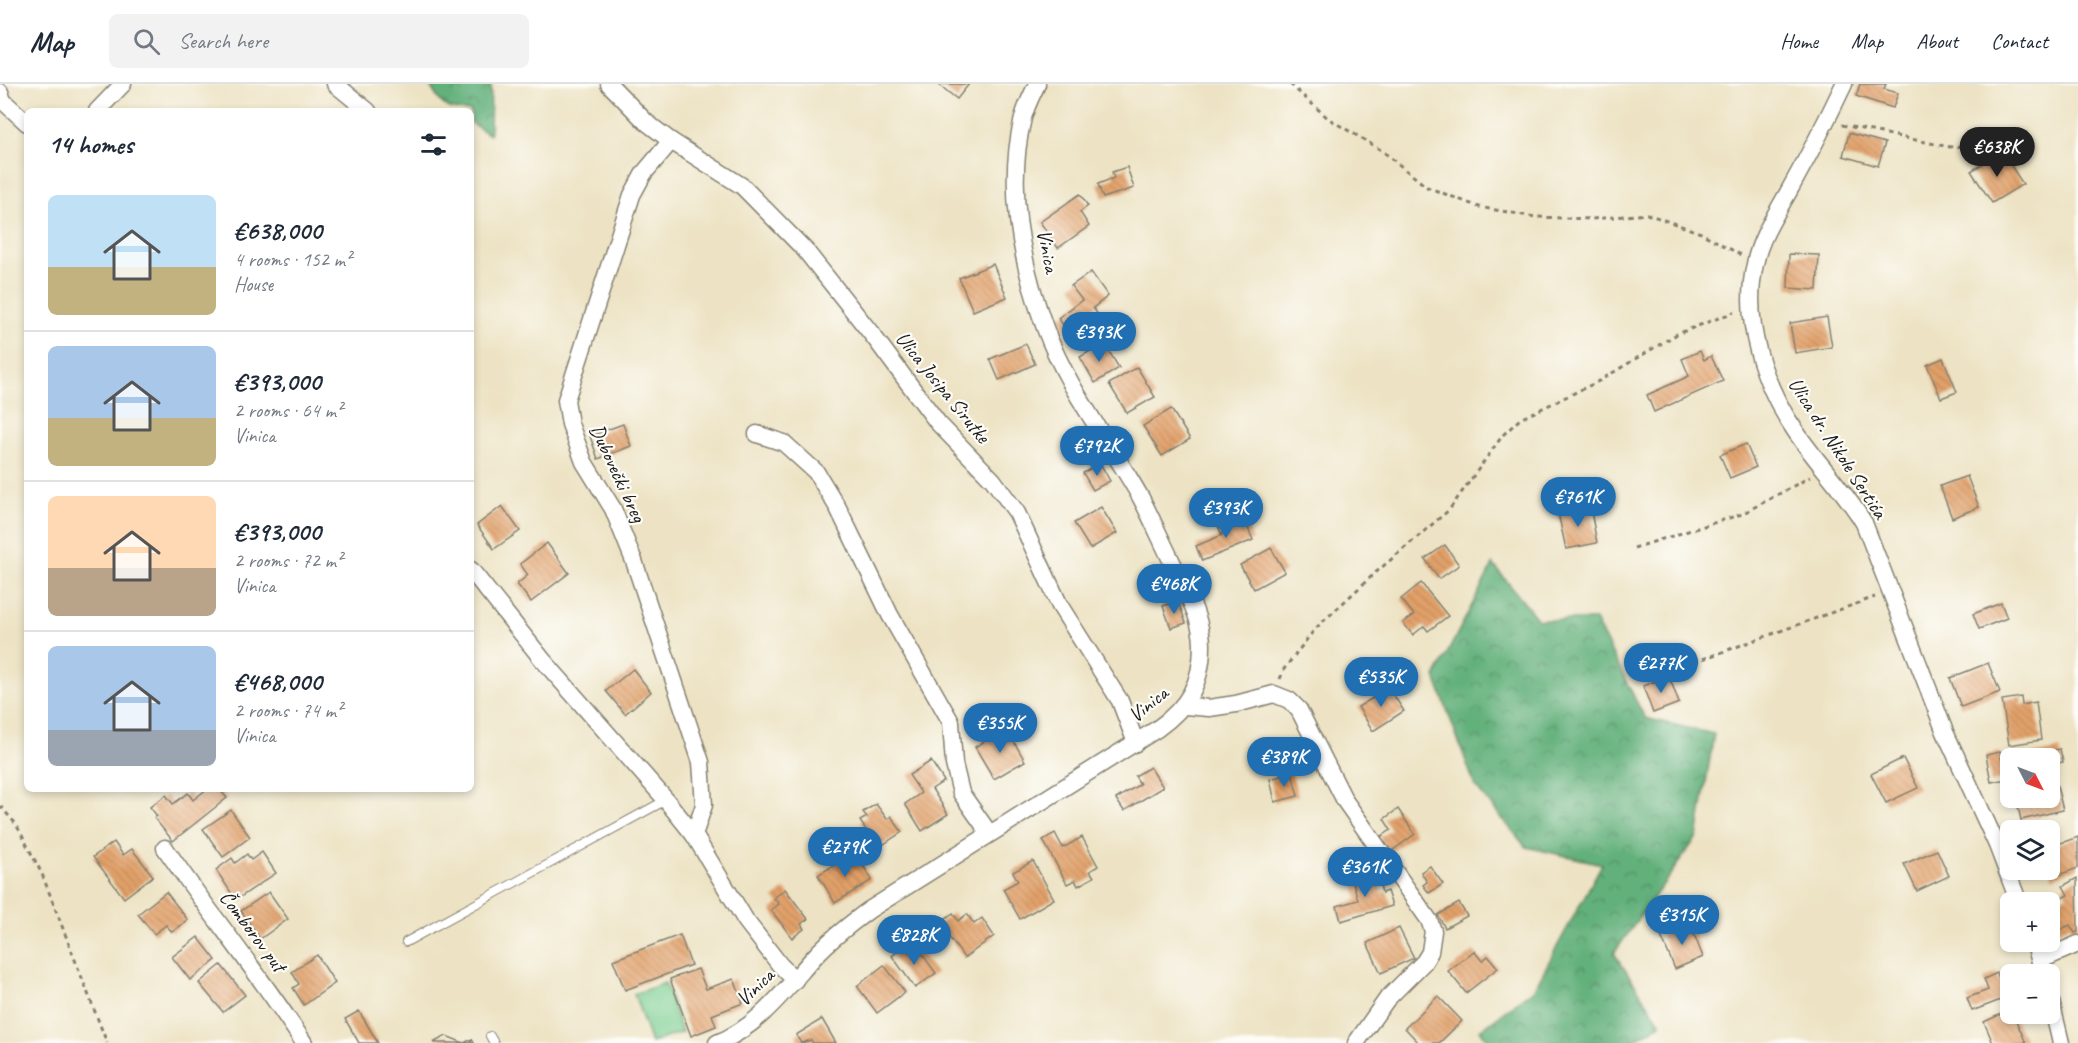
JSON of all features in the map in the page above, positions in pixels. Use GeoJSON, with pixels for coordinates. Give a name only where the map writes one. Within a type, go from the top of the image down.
{"type":"FeatureCollection","features":[{"type":"Feature","properties":{"kind":"street"},"geometry":{"type":"LineString","coordinates":[[100,108],[123,84]]}},
{"type":"Feature","properties":{"kind":"street"},"geometry":{"type":"LineString","coordinates":[[335,84],[364,108]]}},
{"type":"Feature","properties":{"kind":"street","name":"Ulica Josipa Sirutke"},"geometry":{"type":"LineString","coordinates":[[609,84],[646,122],[671,141],[742,186],[806,249],[938,423],[993,480],[1017,513],[1060,606],[1120,701],[1136,742]]}},
{"type":"Feature","properties":{"kind":"street","name":"Vinica"},"geometry":{"type":"LineString","coordinates":[[717,1043],[743,1029],[764,1013],[840,932],[869,910],[1175,716],[1185,706],[1194,686],[1200,664],[1202,643],[1197,621],[1182,582],[1140,497],[1088,415],[1065,373],[1046,329],[1028,273],[1017,204],[1016,157],[1024,116],[1037,84]]}},
{"type":"Feature","properties":{"kind":"street","name":"Ulica dr. Nikole Sertića"},"geometry":{"type":"LineString","coordinates":[[1844,84],[1827,122],[1768,230],[1755,263],[1750,306],[1756,345],[1771,389],[1795,431],[1848,497],[1864,523],[1945,732],[1997,845],[2015,892]]}},
{"type":"Feature","properties":{"kind":"street"},"geometry":{"type":"LineString","coordinates":[[1,98],[24,120]]}},
{"type":"Feature","properties":{"kind":"street","name":"Dubovečki breg"},"geometry":{"type":"LineString","coordinates":[[671,141],[644,173],[632,195],[566,400],[570,424],[584,462],[613,509],[634,561],[701,762],[704,805],[694,835]]}},
{"type":"Feature","properties":{"kind":"street"},"geometry":{"type":"LineString","coordinates":[[757,434],[784,443],[816,472],[838,508],[890,615],[951,722],[954,764],[961,793],[989,833]]}},
{"type":"Feature","properties":{"kind":"street"},"geometry":{"type":"LineString","coordinates":[[474,574],[542,659],[694,835],[746,921],[780,965],[795,980]]}},
{"type":"Feature","properties":{"kind":"street"},"geometry":{"type":"LineString","coordinates":[[1185,706],[1209,708],[1274,694],[1289,700],[1299,710],[1345,801],[1429,920],[1433,932],[1430,952],[1424,962],[1386,999],[1356,1043]]}},
{"type":"Feature","properties":{"kind":"street","name":"Čomborov put"},"geometry":{"type":"LineString","coordinates":[[165,848],[275,997],[304,1043]]}},
{"type":"Feature","properties":{"kind":"street"},"geometry":{"type":"LineString","coordinates":[[2049,964],[2078,944]]}},
{"type":"Feature","properties":{"kind":"street"},"geometry":{"type":"LineString","coordinates":[[2056,1024],[2061,1043]]}},
{"type":"Feature","properties":{"kind":"lane"},"geometry":{"type":"LineString","coordinates":[[406,942],[666,800]]}},
{"type":"Feature","properties":{"kind":"path"},"geometry":{"type":"LineString","coordinates":[[1290,84],[1329,119],[1381,150],[1427,187],[1479,207],[1535,217],[1592,219],[1647,214],[1701,233],[1755,263]]}},
{"type":"Feature","properties":{"kind":"path"},"geometry":{"type":"LineString","coordinates":[[1827,122],[1950,147],[1985,146]]}},
{"type":"Feature","properties":{"kind":"path"},"geometry":{"type":"LineString","coordinates":[[1274,694],[1284,669],[1315,629],[1374,574],[1449,510],[1503,435],[1520,419],[1599,381],[1677,334],[1750,306]]}},
{"type":"Feature","properties":{"kind":"path"},"geometry":{"type":"LineString","coordinates":[[1634,548],[1742,514],[1825,470]]}},
{"type":"Feature","properties":{"kind":"path"},"geometry":{"type":"LineString","coordinates":[[1686,665],[1891,592]]}},
{"type":"Feature","properties":{"kind":"path"},"geometry":{"type":"LineString","coordinates":[[0,806],[16,824],[42,874],[108,1043]]}},
{"type":"Feature","properties":{"kind":"green space"},"geometry":{"type":"Polygon","coordinates":[[[429,84],[491,84],[490,135],[474,125],[474,108],[450,108],[437,98],[429,84]]]}},
{"type":"Feature","properties":{"kind":"green space"},"geometry":{"type":"Polygon","coordinates":[[[1493,564],[1538,620],[1595,620],[1645,718],[1714,734],[1697,837],[1614,953],[1661,1024],[1630,1043],[1489,1043],[1480,1030],[1534,989],[1602,864],[1526,847],[1475,786],[1435,677],[1493,564]]]}},
{"type":"Feature","properties":{"kind":"green space"},"geometry":{"type":"Polygon","coordinates":[[[665,983],[682,1032],[651,1043],[634,994],[665,983]]]}},
{"type":"Feature","properties":{"kind":"building"},"geometry":{"type":"Polygon","coordinates":[[[938,84],[969,84],[957,99],[938,84]]]}},
{"type":"Feature","properties":{"kind":"building"},"geometry":{"type":"Polygon","coordinates":[[[1860,84],[1886,84],[1884,89],[1898,93],[1893,108],[1856,96],[1860,84]]]}},
{"type":"Feature","properties":{"kind":"building"},"geometry":{"type":"Polygon","coordinates":[[[1849,133],[1885,143],[1878,166],[1843,156],[1849,133]]]}},
{"type":"Feature","properties":{"kind":"building"},"geometry":{"type":"Polygon","coordinates":[[[2002,152],[2023,184],[1992,203],[1971,171],[2002,152]]]}},
{"type":"Feature","properties":{"kind":"building"},"geometry":{"type":"Polygon","coordinates":[[[1127,167],[1134,188],[1103,198],[1098,184],[1114,178],[1112,172],[1127,167]]]}},
{"type":"Feature","properties":{"kind":"building"},"geometry":{"type":"Polygon","coordinates":[[[1080,194],[1088,206],[1080,212],[1089,226],[1058,248],[1040,222],[1080,194]]]}},
{"type":"Feature","properties":{"kind":"building"},"geometry":{"type":"Polygon","coordinates":[[[1789,254],[1819,255],[1817,290],[1788,288],[1789,254]]]}},
{"type":"Feature","properties":{"kind":"building"},"geometry":{"type":"Polygon","coordinates":[[[993,264],[1007,297],[973,311],[959,278],[993,264]]]}},
{"type":"Feature","properties":{"kind":"building"},"geometry":{"type":"Polygon","coordinates":[[[1091,272],[1108,296],[1093,308],[1104,323],[1076,343],[1058,318],[1082,300],[1071,286],[1091,272]]]}},
{"type":"Feature","properties":{"kind":"building"},"geometry":{"type":"Polygon","coordinates":[[[1827,317],[1832,347],[1795,353],[1790,323],[1827,317]]]}},
{"type":"Feature","properties":{"kind":"building"},"geometry":{"type":"Polygon","coordinates":[[[1104,343],[1119,368],[1095,383],[1080,357],[1104,343]]]}},
{"type":"Feature","properties":{"kind":"building"},"geometry":{"type":"Polygon","coordinates":[[[1026,344],[1035,364],[999,380],[990,359],[1026,344]]]}},
{"type":"Feature","properties":{"kind":"building"},"geometry":{"type":"Polygon","coordinates":[[[1700,351],[1704,360],[1711,356],[1723,381],[1654,412],[1647,395],[1689,376],[1682,359],[1700,351]]]}},
{"type":"Feature","properties":{"kind":"building"},"geometry":{"type":"Polygon","coordinates":[[[1943,358],[1957,392],[1941,398],[1927,365],[1943,358]]]}},
{"type":"Feature","properties":{"kind":"building"},"geometry":{"type":"Polygon","coordinates":[[[1137,367],[1155,397],[1127,413],[1109,384],[1137,367]]]}},
{"type":"Feature","properties":{"kind":"building"},"geometry":{"type":"Polygon","coordinates":[[[1171,409],[1190,439],[1162,456],[1143,426],[1171,409]]]}},
{"type":"Feature","properties":{"kind":"building"},"geometry":{"type":"Polygon","coordinates":[[[623,424],[631,446],[598,459],[590,436],[623,424]]]}},
{"type":"Feature","properties":{"kind":"building"},"geometry":{"type":"Polygon","coordinates":[[[1746,444],[1756,467],[1730,478],[1720,455],[1746,444]]]}},
{"type":"Feature","properties":{"kind":"building"},"geometry":{"type":"Polygon","coordinates":[[[1100,463],[1110,481],[1093,490],[1083,473],[1100,463]]]}},
{"type":"Feature","properties":{"kind":"building"},"geometry":{"type":"Polygon","coordinates":[[[1967,476],[1979,507],[1952,518],[1940,486],[1967,476]]]}},
{"type":"Feature","properties":{"kind":"building"},"geometry":{"type":"Polygon","coordinates":[[[502,506],[520,531],[494,549],[477,525],[502,506]]]}},
{"type":"Feature","properties":{"kind":"building"},"geometry":{"type":"Polygon","coordinates":[[[1590,506],[1597,543],[1566,549],[1558,513],[1590,506]]]}},
{"type":"Feature","properties":{"kind":"building"},"geometry":{"type":"Polygon","coordinates":[[[1101,507],[1117,533],[1090,549],[1074,523],[1101,507]]]}},
{"type":"Feature","properties":{"kind":"building"},"geometry":{"type":"Polygon","coordinates":[[[1243,516],[1253,540],[1202,561],[1196,546],[1222,535],[1218,526],[1243,516]]]}},
{"type":"Feature","properties":{"kind":"building"},"geometry":{"type":"Polygon","coordinates":[[[547,543],[569,573],[531,602],[517,584],[528,575],[520,564],[547,543]]]}},
{"type":"Feature","properties":{"kind":"building"},"geometry":{"type":"Polygon","coordinates":[[[1445,545],[1459,565],[1439,579],[1425,559],[1445,545]]]}},
{"type":"Feature","properties":{"kind":"building"},"geometry":{"type":"Polygon","coordinates":[[[1271,548],[1285,572],[1254,589],[1240,565],[1271,548]]]}},
{"type":"Feature","properties":{"kind":"building"},"geometry":{"type":"Polygon","coordinates":[[[1421,583],[1448,616],[1428,631],[1424,626],[1413,635],[1403,623],[1414,615],[1401,599],[1421,583]]]}},
{"type":"Feature","properties":{"kind":"building"},"geometry":{"type":"Polygon","coordinates":[[[1178,601],[1186,623],[1171,628],[1163,606],[1178,601]]]}},
{"type":"Feature","properties":{"kind":"building"},"geometry":{"type":"Polygon","coordinates":[[[2001,603],[2007,618],[1979,629],[1973,614],[2001,603]]]}},
{"type":"Feature","properties":{"kind":"building"},"geometry":{"type":"Polygon","coordinates":[[[1988,663],[2000,692],[1961,707],[1950,678],[1988,663]]]}},
{"type":"Feature","properties":{"kind":"building"},"geometry":{"type":"Polygon","coordinates":[[[633,669],[651,692],[625,714],[606,691],[633,669]]]}},
{"type":"Feature","properties":{"kind":"building"},"geometry":{"type":"Polygon","coordinates":[[[1669,676],[1679,703],[1653,713],[1643,686],[1669,676]]]}},
{"type":"Feature","properties":{"kind":"building"},"geometry":{"type":"Polygon","coordinates":[[[1385,682],[1404,711],[1373,731],[1358,707],[1376,696],[1373,691],[1385,682]]]}},
{"type":"Feature","properties":{"kind":"building"},"geometry":{"type":"Polygon","coordinates":[[[2021,697],[2022,705],[2036,702],[2041,740],[2009,745],[2002,700],[2021,697]]]}},
{"type":"Feature","properties":{"kind":"building"},"geometry":{"type":"Polygon","coordinates":[[[1006,728],[1025,761],[994,779],[975,747],[1006,728]]]}},
{"type":"Feature","properties":{"kind":"building"},"geometry":{"type":"Polygon","coordinates":[[[2000,752],[2000,780],[1991,782],[1986,755],[2000,752]]]}},
{"type":"Feature","properties":{"kind":"building"},"geometry":{"type":"Polygon","coordinates":[[[1903,758],[1918,788],[1886,803],[1871,774],[1903,758]]]}},
{"type":"Feature","properties":{"kind":"building"},"geometry":{"type":"Polygon","coordinates":[[[931,761],[944,781],[932,789],[948,814],[922,831],[905,804],[921,793],[909,775],[931,761]]]}},
{"type":"Feature","properties":{"kind":"building"},"geometry":{"type":"Polygon","coordinates":[[[1150,767],[1163,787],[1124,811],[1116,799],[1140,784],[1135,776],[1150,767]]]}},
{"type":"Feature","properties":{"kind":"building"},"geometry":{"type":"Polygon","coordinates":[[[1292,773],[1298,796],[1275,802],[1270,779],[1292,773]]]}},
{"type":"Feature","properties":{"kind":"building"},"geometry":{"type":"Polygon","coordinates":[[[203,792],[222,792],[227,798],[173,841],[154,818],[157,816],[150,807],[166,795],[173,804],[188,793],[193,800],[203,792]]]}},
{"type":"Feature","properties":{"kind":"building"},"geometry":{"type":"Polygon","coordinates":[[[2060,798],[2063,810],[2021,820],[2018,808],[2060,808],[2060,798]]]}},
{"type":"Feature","properties":{"kind":"building"},"geometry":{"type":"Polygon","coordinates":[[[876,804],[887,819],[891,816],[902,832],[878,848],[860,821],[867,817],[863,812],[876,804]]]}},
{"type":"Feature","properties":{"kind":"building"},"geometry":{"type":"Polygon","coordinates":[[[1398,809],[1415,834],[1389,853],[1379,838],[1391,830],[1384,819],[1398,809]]]}},
{"type":"Feature","properties":{"kind":"building"},"geometry":{"type":"Polygon","coordinates":[[[231,810],[250,837],[223,857],[203,829],[231,810]]]}},
{"type":"Feature","properties":{"kind":"building"},"geometry":{"type":"Polygon","coordinates":[[[1055,833],[1063,848],[1082,837],[1098,866],[1090,871],[1094,877],[1078,886],[1075,880],[1067,884],[1043,840],[1055,833]]]}},
{"type":"Feature","properties":{"kind":"building"},"geometry":{"type":"Polygon","coordinates":[[[2078,837],[2078,868],[2060,874],[2060,843],[2078,837]]]}},
{"type":"Feature","properties":{"kind":"building"},"geometry":{"type":"Polygon","coordinates":[[[114,842],[123,855],[132,849],[153,876],[124,898],[93,857],[114,842]]]}},
{"type":"Feature","properties":{"kind":"building"},"geometry":{"type":"Polygon","coordinates":[[[1937,850],[1949,876],[1917,891],[1904,864],[1937,850]]]}},
{"type":"Feature","properties":{"kind":"building"},"geometry":{"type":"Polygon","coordinates":[[[262,852],[276,873],[236,900],[216,870],[232,858],[235,863],[247,854],[251,860],[262,852]]]}},
{"type":"Feature","properties":{"kind":"building"},"geometry":{"type":"Polygon","coordinates":[[[855,852],[872,880],[835,903],[818,875],[855,852]]]}},
{"type":"Feature","properties":{"kind":"building"},"geometry":{"type":"Polygon","coordinates":[[[1033,861],[1054,899],[1020,919],[1003,889],[1018,881],[1013,872],[1033,861]]]}},
{"type":"Feature","properties":{"kind":"building"},"geometry":{"type":"Polygon","coordinates":[[[1430,866],[1443,884],[1429,893],[1423,885],[1427,882],[1421,872],[1430,866]]]}},
{"type":"Feature","properties":{"kind":"building"},"geometry":{"type":"Polygon","coordinates":[[[1367,871],[1369,879],[1378,877],[1382,893],[1387,891],[1392,906],[1341,921],[1337,906],[1358,900],[1351,876],[1367,871]]]}},
{"type":"Feature","properties":{"kind":"building"},"geometry":{"type":"Polygon","coordinates":[[[2077,878],[2078,932],[2075,933],[2070,925],[2060,930],[2060,899],[2068,895],[2063,886],[2077,878]]]}},
{"type":"Feature","properties":{"kind":"building"},"geometry":{"type":"Polygon","coordinates":[[[785,889],[808,919],[801,924],[804,929],[792,938],[771,910],[779,904],[774,898],[785,889]]]}},
{"type":"Feature","properties":{"kind":"building"},"geometry":{"type":"Polygon","coordinates":[[[166,892],[188,920],[172,932],[166,925],[154,934],[138,914],[166,892]]]}},
{"type":"Feature","properties":{"kind":"building"},"geometry":{"type":"Polygon","coordinates":[[[269,892],[288,919],[260,939],[241,911],[269,892]]]}},
{"type":"Feature","properties":{"kind":"building"},"geometry":{"type":"Polygon","coordinates":[[[1459,903],[1467,916],[1445,928],[1438,915],[1459,903]]]}},
{"type":"Feature","properties":{"kind":"building"},"geometry":{"type":"Polygon","coordinates":[[[953,913],[958,921],[967,914],[974,924],[982,918],[994,936],[964,958],[939,923],[953,913]]]}},
{"type":"Feature","properties":{"kind":"building"},"geometry":{"type":"Polygon","coordinates":[[[1690,924],[1703,957],[1675,969],[1661,936],[1690,924]]]}},
{"type":"Feature","properties":{"kind":"building"},"geometry":{"type":"Polygon","coordinates":[[[1399,928],[1414,958],[1381,973],[1367,943],[1399,928]]]}},
{"type":"Feature","properties":{"kind":"building"},"geometry":{"type":"Polygon","coordinates":[[[680,935],[691,965],[625,990],[613,960],[680,935]]]}},
{"type":"Feature","properties":{"kind":"building"},"geometry":{"type":"Polygon","coordinates":[[[198,937],[216,960],[190,980],[172,957],[198,937]]]}},
{"type":"Feature","properties":{"kind":"building"},"geometry":{"type":"Polygon","coordinates":[[[905,946],[909,952],[917,947],[936,973],[915,988],[892,956],[905,946]]]}},
{"type":"Feature","properties":{"kind":"building"},"geometry":{"type":"Polygon","coordinates":[[[1474,951],[1482,961],[1488,956],[1498,968],[1466,993],[1448,971],[1474,951]]]}},
{"type":"Feature","properties":{"kind":"building"},"geometry":{"type":"Polygon","coordinates":[[[317,955],[335,983],[304,1005],[293,988],[299,984],[292,972],[317,955]]]}},
{"type":"Feature","properties":{"kind":"building"},"geometry":{"type":"Polygon","coordinates":[[[221,965],[245,995],[223,1012],[199,983],[221,965]]]}},
{"type":"Feature","properties":{"kind":"building"},"geometry":{"type":"Polygon","coordinates":[[[884,965],[905,992],[877,1013],[857,986],[884,965]]]}},
{"type":"Feature","properties":{"kind":"building"},"geometry":{"type":"Polygon","coordinates":[[[698,969],[706,989],[734,979],[743,1003],[712,1015],[716,1026],[691,1036],[670,979],[698,969]]]}},
{"type":"Feature","properties":{"kind":"building"},"geometry":{"type":"Polygon","coordinates":[[[1997,973],[2000,981],[2000,1000],[1972,1011],[1967,998],[1988,990],[1984,979],[1997,973]]]}},
{"type":"Feature","properties":{"kind":"building"},"geometry":{"type":"Polygon","coordinates":[[[1438,996],[1462,1021],[1439,1043],[1419,1043],[1405,1028],[1438,996]]]}},
{"type":"Feature","properties":{"kind":"building"},"geometry":{"type":"Polygon","coordinates":[[[359,1011],[378,1043],[359,1043],[345,1019],[359,1011]]]}},
{"type":"Feature","properties":{"kind":"building"},"geometry":{"type":"Polygon","coordinates":[[[2000,1015],[2000,1024],[2017,1024],[2026,1043],[1993,1043],[1984,1022],[2000,1015]]]}},
{"type":"Feature","properties":{"kind":"building"},"geometry":{"type":"Polygon","coordinates":[[[822,1019],[836,1043],[813,1043],[811,1040],[801,1043],[796,1035],[822,1019]]]}},
{"type":"Feature","properties":{"kind":"building"},"geometry":{"type":"Polygon","coordinates":[[[446,1036],[464,1043],[433,1043],[446,1036]]]}}]}
